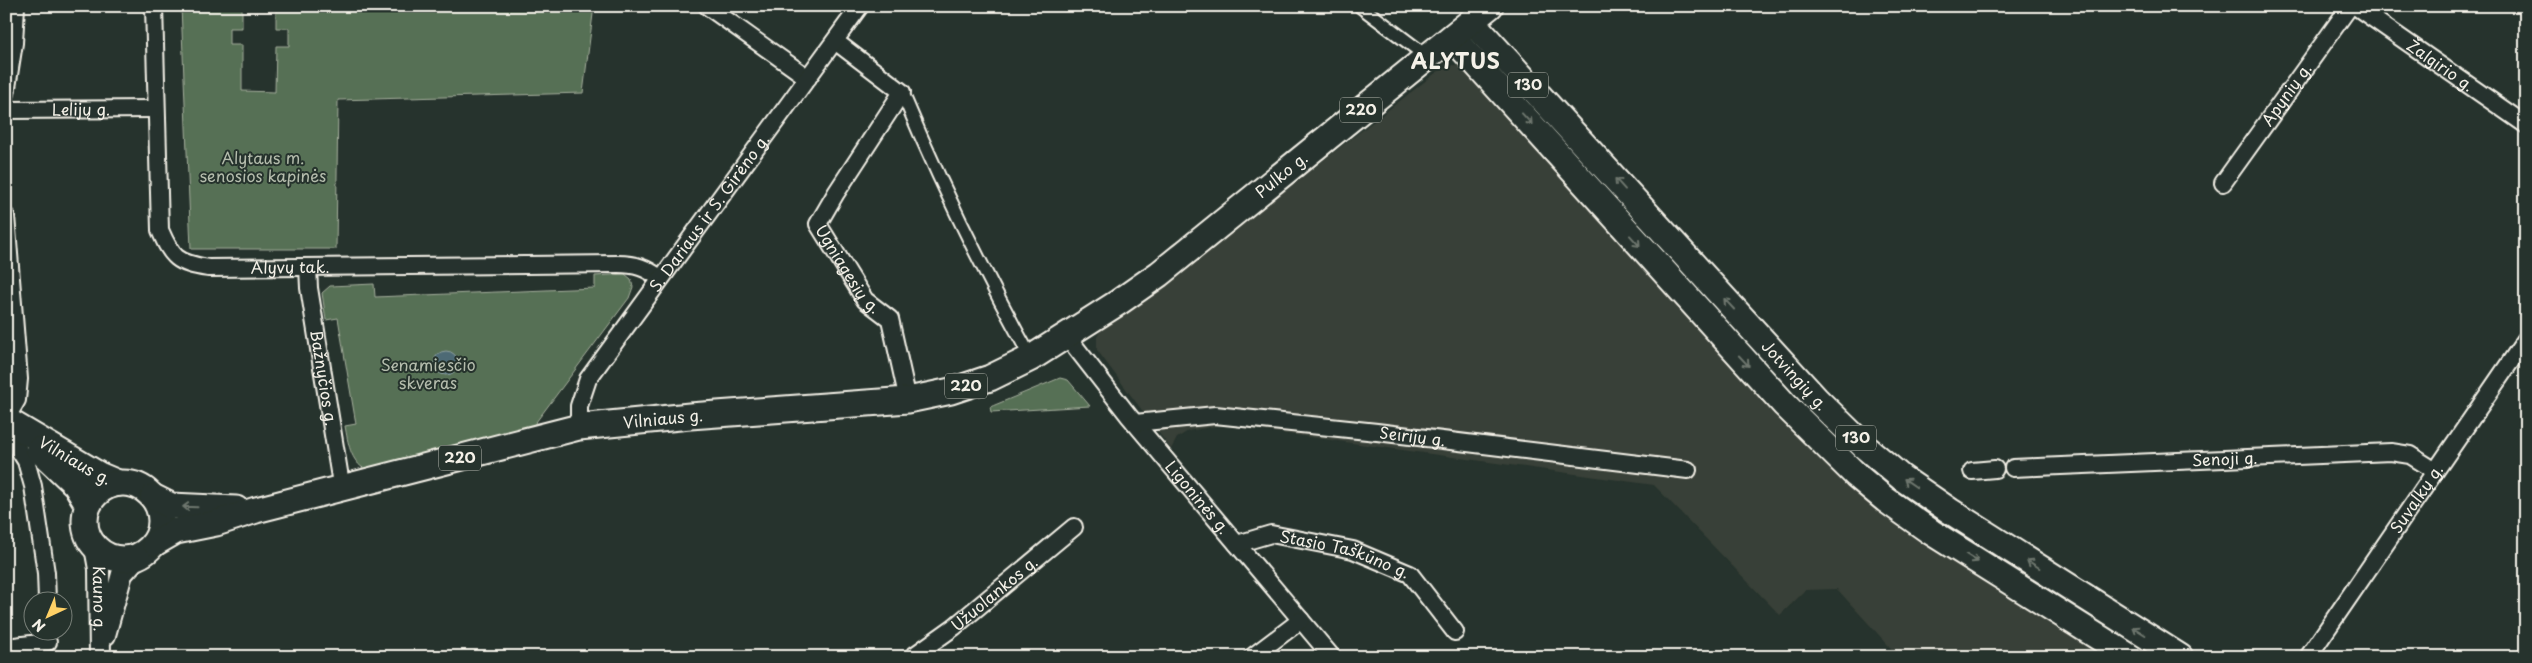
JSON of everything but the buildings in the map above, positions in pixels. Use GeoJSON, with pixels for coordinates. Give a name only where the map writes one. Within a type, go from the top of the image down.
{"type":"FeatureCollection","features":[{"type":"Feature","properties":{"kind":"main road","name":"Pulko g."},"geometry":{"type":"LineString","coordinates":[[1066,335],[1159,274],[1481,14]]}},
{"type":"Feature","properties":{"kind":"main road","name":"Jotvingių g."},"geometry":{"type":"LineString","coordinates":[[1481,14],[1688,259],[1816,399],[1864,446],[1902,478],[1950,511],[2180,657]]}},
{"type":"Feature","properties":{"kind":"main road","name":"Jotvingių g."},"geometry":{"type":"LineString","coordinates":[[1452,37],[1668,278],[1806,428],[1886,500],[1931,532],[2130,657]]}},
{"type":"Feature","properties":{"kind":"main road"},"geometry":{"type":"LineString","coordinates":[[1668,278],[1688,259]]}},
{"type":"Feature","properties":{"kind":"main road","name":"Vilniaus g."},"geometry":{"type":"LineString","coordinates":[[146,550],[176,531],[342,490],[579,426],[908,400],[951,391],[1031,358],[1066,335]]}},
{"type":"Feature","properties":{"kind":"main road","name":"Vilniaus g."},"geometry":{"type":"LineString","coordinates":[[6,420],[58,466],[76,485],[88,505]]}},
{"type":"Feature","properties":{"kind":"main road","name":"Vilniaus g."},"geometry":{"type":"LineString","coordinates":[[6,420],[99,475],[118,483]]}},
{"type":"Feature","properties":{"kind":"main road"},"geometry":{"type":"LineString","coordinates":[[118,483],[131,484],[143,488],[153,496],[159,507],[162,519],[160,531],[146,550],[126,560],[114,559],[94,547],[85,527],[88,505],[100,490],[118,483]]}},
{"type":"Feature","properties":{"kind":"main road","name":"Vilniaus g."},"geometry":{"type":"LineString","coordinates":[[153,496],[172,506],[256,510]]}},
{"type":"Feature","properties":{"kind":"street"},"geometry":{"type":"LineString","coordinates":[[6,94],[14,43],[16,6]]}},
{"type":"Feature","properties":{"kind":"street","name":"Alyvų tak."},"geometry":{"type":"LineString","coordinates":[[154,6],[155,109],[160,230],[169,252],[184,264],[208,268],[635,264],[647,269],[660,278]]}},
{"type":"Feature","properties":{"kind":"street"},"geometry":{"type":"LineString","coordinates":[[707,6],[808,78]]}},
{"type":"Feature","properties":{"kind":"street","name":"S. Dariaus ir S. Girėno g."},"geometry":{"type":"LineString","coordinates":[[579,426],[580,406],[588,379],[860,6]]}},
{"type":"Feature","properties":{"kind":"street"},"geometry":{"type":"LineString","coordinates":[[1360,6],[1417,49]]}},
{"type":"Feature","properties":{"kind":"street","name":"Apynių g."},"geometry":{"type":"LineString","coordinates":[[2223,183],[2350,6]]}},
{"type":"Feature","properties":{"kind":"street","name":"Žalgirio g."},"geometry":{"type":"LineString","coordinates":[[2355,6],[2526,125]]}},
{"type":"Feature","properties":{"kind":"street"},"geometry":{"type":"LineString","coordinates":[[835,41],[902,92],[938,178],[1000,303],[1031,358]]}},
{"type":"Feature","properties":{"kind":"street","name":"Ugniagesių g."},"geometry":{"type":"LineString","coordinates":[[902,92],[818,224],[865,300],[890,319],[908,400]]}},
{"type":"Feature","properties":{"kind":"street","name":"Lelijų g."},"geometry":{"type":"LineString","coordinates":[[6,110],[155,109]]}},
{"type":"Feature","properties":{"kind":"street"},"geometry":{"type":"LineString","coordinates":[[6,216],[19,379],[18,400],[6,420]]}},
{"type":"Feature","properties":{"kind":"street","name":"Bažnyčios g."},"geometry":{"type":"LineString","coordinates":[[308,267],[309,288],[342,490]]}},
{"type":"Feature","properties":{"kind":"street","name":"Ligoninės g."},"geometry":{"type":"LineString","coordinates":[[1066,335],[1135,423],[1332,657]]}},
{"type":"Feature","properties":{"kind":"street","name":"Suvalkų g."},"geometry":{"type":"LineString","coordinates":[[2308,657],[2434,470],[2526,339]]}},
{"type":"Feature","properties":{"kind":"street","name":"Seirijų g."},"geometry":{"type":"LineString","coordinates":[[1135,423],[1215,415],[1377,432],[1688,470]]}},
{"type":"Feature","properties":{"kind":"street"},"geometry":{"type":"LineString","coordinates":[[6,430],[26,460],[33,486],[46,573],[47,590]]}},
{"type":"Feature","properties":{"kind":"street","name":"Senoji g."},"geometry":{"type":"LineString","coordinates":[[2012,468],[2392,452],[2410,455],[2434,470]]}},
{"type":"Feature","properties":{"kind":"street"},"geometry":{"type":"LineString","coordinates":[[33,486],[40,478],[58,466]]}},
{"type":"Feature","properties":{"kind":"street"},"geometry":{"type":"LineString","coordinates":[[1972,471],[1995,469]]}},
{"type":"Feature","properties":{"kind":"street","name":"Užuolankos g."},"geometry":{"type":"LineString","coordinates":[[912,657],[954,627],[1074,527]]}},
{"type":"Feature","properties":{"kind":"street","name":"Stasio Taškūno g."},"geometry":{"type":"LineString","coordinates":[[1238,544],[1270,534],[1353,550],[1410,574],[1455,632]]}},
{"type":"Feature","properties":{"kind":"street","name":"Kauno g."},"geometry":{"type":"LineString","coordinates":[[94,547],[99,569],[100,654]]}},
{"type":"Feature","properties":{"kind":"street","name":"Kauno g."},"geometry":{"type":"LineString","coordinates":[[100,654],[122,574],[146,550]]}},
{"type":"Feature","properties":{"kind":"street"},"geometry":{"type":"LineString","coordinates":[[1252,657],[1301,620]]}},
{"type":"Feature","properties":{"kind":"street"},"geometry":{"type":"LineString","coordinates":[[6,646],[49,643]]}},
{"type":"Feature","properties":{"kind":"shaded area"},"geometry":{"type":"Polygon","coordinates":[[[1453,65],[1464,66],[1799,432],[2114,657],[1899,657],[1837,589],[1806,590],[1780,615],[1654,485],[1222,425],[1188,431],[1177,438],[1171,449],[1097,350],[1097,337],[1101,330],[1141,302],[1437,72],[1453,65]]]}},
{"type":"Feature","properties":{"kind":"green space","name":"Alytaus m. senosios kapinės"},"geometry":{"type":"Polygon","coordinates":[[[181,6],[242,6],[242,28],[229,28],[229,45],[242,45],[242,91],[275,92],[276,46],[289,46],[289,28],[276,28],[276,6],[594,6],[583,93],[338,100],[336,249],[191,249],[181,6]]]}},
{"type":"Feature","properties":{"kind":"green space","name":"Senamiesčio skveras"},"geometry":{"type":"Polygon","coordinates":[[[625,274],[631,279],[633,287],[629,298],[533,426],[366,470],[356,462],[347,438],[345,426],[356,424],[338,318],[326,320],[322,293],[330,286],[374,284],[375,297],[595,288],[595,276],[625,274]]]}},
{"type":"Feature","properties":{"kind":"green space"},"geometry":{"type":"Polygon","coordinates":[[[1060,378],[1068,380],[1090,406],[991,412],[990,407],[1060,378]]]}},
{"type":"Feature","properties":{"kind":"water"},"geometry":{"type":"Polygon","coordinates":[[[446,351],[454,355],[458,363],[454,371],[446,375],[438,371],[434,363],[438,355],[446,351]]]}},
{"type":"Feature","properties":{"kind":"district","name":"ALYTUS"},"geometry":{"type":"Point","coordinates":[1456,62]}}]}
